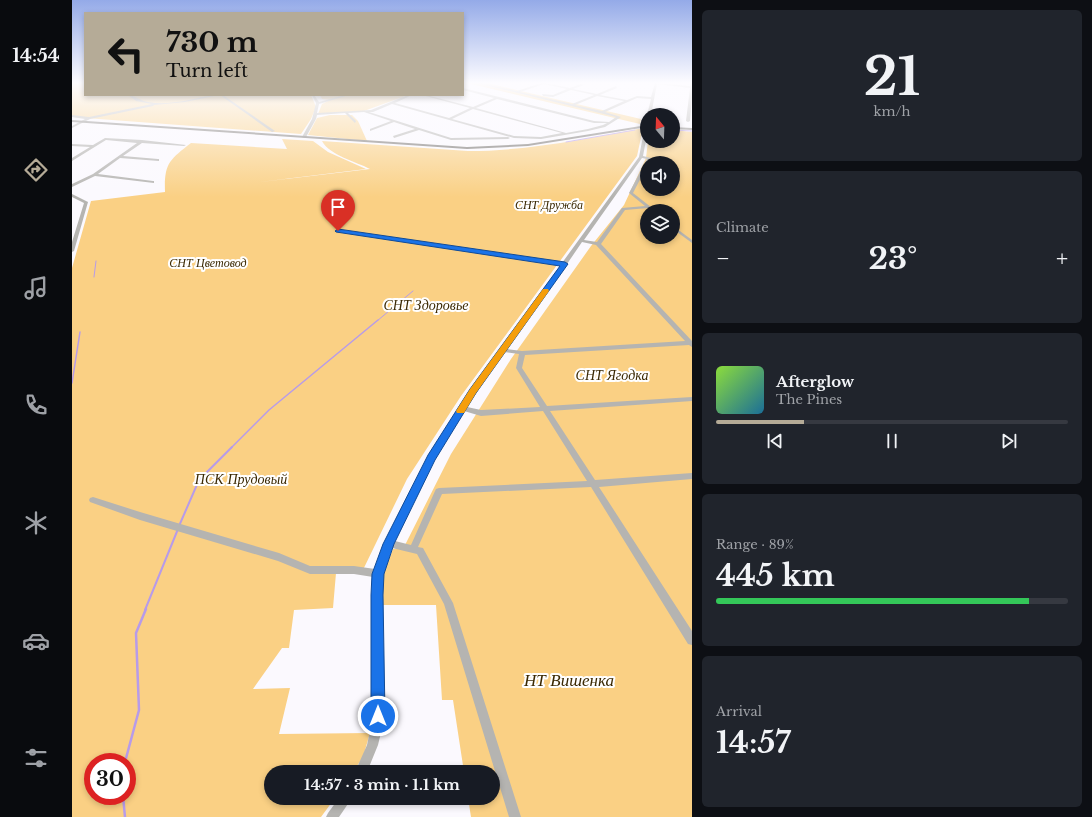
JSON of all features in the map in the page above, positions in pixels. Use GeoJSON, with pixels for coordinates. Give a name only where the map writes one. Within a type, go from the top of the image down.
{"type":"FeatureCollection","features":[{"type":"Feature","properties":{"kind":"main road"},"geometry":{"type":"LineString","coordinates":[[84,121],[441,147],[493,148],[528,146],[630,128],[640,128]]}},
{"type":"Feature","properties":{"kind":"main road"},"geometry":{"type":"LineString","coordinates":[[680,128],[692,129]]}},
{"type":"Feature","properties":{"kind":"street"},"geometry":{"type":"LineString","coordinates":[[72,127],[82,121]]}},
{"type":"Feature","properties":{"kind":"street"},"geometry":{"type":"LineString","coordinates":[[258,121],[273,131]]}},
{"type":"Feature","properties":{"kind":"street"},"geometry":{"type":"LineString","coordinates":[[304,137],[312,121]]}},
{"type":"Feature","properties":{"kind":"street"},"geometry":{"type":"LineString","coordinates":[[394,121],[454,140],[514,137],[541,138],[602,126],[612,122]]}},
{"type":"Feature","properties":{"kind":"street"},"geometry":{"type":"LineString","coordinates":[[371,130],[394,121]]}},
{"type":"Feature","properties":{"kind":"street"},"geometry":{"type":"LineString","coordinates":[[457,121],[514,137]]}},
{"type":"Feature","properties":{"kind":"street"},"geometry":{"type":"LineString","coordinates":[[521,121],[565,133]]}},
{"type":"Feature","properties":{"kind":"street"},"geometry":{"type":"LineString","coordinates":[[590,121],[602,126]]}},
{"type":"Feature","properties":{"kind":"street"},"geometry":{"type":"LineString","coordinates":[[594,122],[612,122]]}},
{"type":"Feature","properties":{"kind":"street"},"geometry":{"type":"LineString","coordinates":[[394,137],[418,129]]}},
{"type":"Feature","properties":{"kind":"street"},"geometry":{"type":"LineString","coordinates":[[72,160],[104,139],[184,145]]}},
{"type":"Feature","properties":{"kind":"street"},"geometry":{"type":"LineString","coordinates":[[72,186],[95,175],[142,141]]}},
{"type":"Feature","properties":{"kind":"street"},"geometry":{"type":"LineString","coordinates":[[72,145],[93,146]]}},
{"type":"Feature","properties":{"kind":"street"},"geometry":{"type":"LineString","coordinates":[[120,157],[158,160]]}},
{"type":"Feature","properties":{"kind":"street"},"geometry":{"type":"LineString","coordinates":[[365,765],[371,754],[378,716],[378,574],[389,544],[431,458],[463,408],[502,350],[582,241],[640,158]]}},
{"type":"Feature","properties":{"kind":"street"},"geometry":{"type":"LineString","coordinates":[[95,175],[153,182]]}},
{"type":"Feature","properties":{"kind":"street"},"geometry":{"type":"LineString","coordinates":[[640,176],[631,193],[645,204]]}},
{"type":"Feature","properties":{"kind":"street"},"geometry":{"type":"LineString","coordinates":[[72,195],[86,202],[72,251]]}},
{"type":"Feature","properties":{"kind":"street"},"geometry":{"type":"LineString","coordinates":[[598,244],[624,209],[640,208]]}},
{"type":"Feature","properties":{"kind":"street"},"geometry":{"type":"LineString","coordinates":[[338,231],[565,264]]}},
{"type":"Feature","properties":{"kind":"street"},"geometry":{"type":"LineString","coordinates":[[680,233],[692,242]]}},
{"type":"Feature","properties":{"kind":"street"},"geometry":{"type":"LineString","coordinates":[[582,241],[598,244],[691,344]]}},
{"type":"Feature","properties":{"kind":"street"},"geometry":{"type":"LineString","coordinates":[[502,350],[522,353],[691,344]]}},
{"type":"Feature","properties":{"kind":"street"},"geometry":{"type":"LineString","coordinates":[[522,353],[519,368],[591,484],[692,640]]}},
{"type":"Feature","properties":{"kind":"street"},"geometry":{"type":"LineString","coordinates":[[463,408],[481,413],[692,399]]}},
{"type":"Feature","properties":{"kind":"street"},"geometry":{"type":"LineString","coordinates":[[413,549],[439,491],[591,484],[692,476]]}},
{"type":"Feature","properties":{"kind":"street"},"geometry":{"type":"LineString","coordinates":[[92,500],[140,516],[279,557],[310,570],[354,570],[378,574]]}},
{"type":"Feature","properties":{"kind":"street"},"geometry":{"type":"LineString","coordinates":[[389,544],[420,551],[448,603],[515,817]]}},
{"type":"Feature","properties":{"kind":"street"},"geometry":{"type":"LineString","coordinates":[[332,817],[341,805]]}},
{"type":"Feature","properties":{"kind":"green space"},"geometry":{"type":"Polygon","coordinates":[[[128,121],[310,121],[301,134],[128,121]]]}},
{"type":"Feature","properties":{"kind":"green space"},"geometry":{"type":"Polygon","coordinates":[[[315,121],[358,121],[367,141],[308,135],[315,121]]]}},
{"type":"Feature","properties":{"kind":"green space"},"geometry":{"type":"Polygon","coordinates":[[[628,121],[640,121],[640,124],[628,121]]]}},
{"type":"Feature","properties":{"kind":"green space"},"geometry":{"type":"Polygon","coordinates":[[[640,129],[640,142],[637,156],[461,396],[407,479],[361,574],[336,573],[333,608],[294,610],[289,648],[282,648],[253,689],[290,688],[279,734],[370,733],[363,757],[358,765],[264,765],[264,805],[330,805],[321,817],[72,817],[72,268],[91,201],[165,192],[166,175],[169,163],[191,143],[287,149],[282,139],[313,141],[328,152],[366,169],[252,183],[370,169],[337,154],[322,141],[468,151],[534,147],[640,129]]]}},
{"type":"Feature","properties":{"kind":"green space","name":"НТ Вишенка"},"geometry":{"type":"Polygon","coordinates":[[[680,131],[692,132],[692,817],[471,817],[469,805],[500,805],[500,765],[463,765],[453,700],[442,700],[436,605],[380,605],[383,574],[393,549],[403,549],[451,454],[511,359],[591,246],[624,205],[640,171],[640,196],[680,196],[680,156],[646,156],[647,148],[680,148],[680,131]]]}},
{"type":"Feature","properties":{"kind":"waterway"},"geometry":{"type":"LineString","coordinates":[[566,142],[635,130]]}},
{"type":"Feature","properties":{"kind":"waterway"},"geometry":{"type":"LineString","coordinates":[[680,130],[692,131]]}},
{"type":"Feature","properties":{"kind":"waterway"},"geometry":{"type":"LineString","coordinates":[[94,277],[96,261]]}},
{"type":"Feature","properties":{"kind":"waterway"},"geometry":{"type":"LineString","coordinates":[[377,321],[413,291]]}},
{"type":"Feature","properties":{"kind":"waterway"},"geometry":{"type":"LineString","coordinates":[[179,526],[199,480],[269,410],[378,320]]}},
{"type":"Feature","properties":{"kind":"waterway"},"geometry":{"type":"LineString","coordinates":[[72,383],[80,332]]}},
{"type":"Feature","properties":{"kind":"waterway"},"geometry":{"type":"LineString","coordinates":[[145,610],[178,529]]}},
{"type":"Feature","properties":{"kind":"waterway"},"geometry":{"type":"LineString","coordinates":[[127,753],[139,710],[136,633],[146,609]]}},
{"type":"Feature","properties":{"kind":"waterway"},"geometry":{"type":"LineString","coordinates":[[124,805],[125,817]]}},
{"type":"Feature","properties":{"kind":"slow traffic"},"geometry":{"type":"LineString","coordinates":[[461,411],[473,391],[545,291]]}},
{"type":"Feature","properties":{"kind":"route"},"geometry":{"type":"LineString","coordinates":[[338,231],[565,264],[473,391],[431,458],[389,544],[378,574],[378,716]]}},
{"type":"Feature","properties":{"kind":"park label","name":"СНТ Дружба"},"geometry":{"type":"Point","coordinates":[549,204]}},
{"type":"Feature","properties":{"kind":"park label","name":"СНТ Цветовод"},"geometry":{"type":"Point","coordinates":[208,262]}},
{"type":"Feature","properties":{"kind":"park label","name":"СНТ Здоровье"},"geometry":{"type":"Point","coordinates":[426,305]}},
{"type":"Feature","properties":{"kind":"park label","name":"СНТ Ягодка"},"geometry":{"type":"Point","coordinates":[612,375]}},
{"type":"Feature","properties":{"kind":"park label","name":"ПСК Прудовый"},"geometry":{"type":"Point","coordinates":[241,479]}}]}
